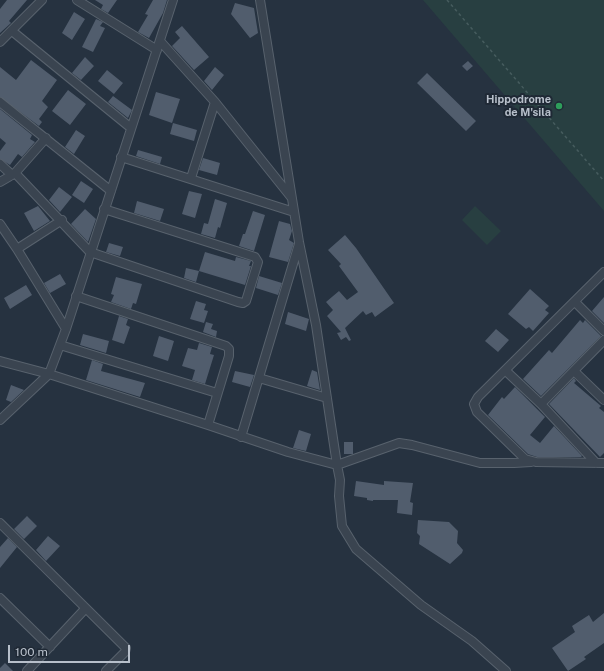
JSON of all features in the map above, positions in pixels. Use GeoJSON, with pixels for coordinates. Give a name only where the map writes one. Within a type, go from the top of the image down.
{"type":"FeatureCollection","features":[{"type":"Feature","properties":{"kind":"street"},"geometry":{"type":"LineString","coordinates":[[0,42],[42,0]]}},
{"type":"Feature","properties":{"kind":"street"},"geometry":{"type":"LineString","coordinates":[[77,0],[157,50]]}},
{"type":"Feature","properties":{"kind":"street"},"geometry":{"type":"LineString","coordinates":[[0,420],[49,374],[66,329],[173,0]]}},
{"type":"Feature","properties":{"kind":"street"},"geometry":{"type":"LineString","coordinates":[[260,0],[299,242],[316,325],[340,480],[339,496],[342,526],[356,549],[421,605],[472,641],[506,671]]}},
{"type":"Feature","properties":{"kind":"street"},"geometry":{"type":"LineString","coordinates":[[12,31],[131,128]]}},
{"type":"Feature","properties":{"kind":"street"},"geometry":{"type":"LineString","coordinates":[[160,41],[215,102],[292,198]]}},
{"type":"Feature","properties":{"kind":"street"},"geometry":{"type":"LineString","coordinates":[[0,102],[111,191]]}},
{"type":"Feature","properties":{"kind":"street"},"geometry":{"type":"LineString","coordinates":[[191,178],[215,102]]}},
{"type":"Feature","properties":{"kind":"street"},"geometry":{"type":"LineString","coordinates":[[0,182],[13,174],[46,138]]}},
{"type":"Feature","properties":{"kind":"street"},"geometry":{"type":"LineString","coordinates":[[121,157],[294,212]]}},
{"type":"Feature","properties":{"kind":"street"},"geometry":{"type":"LineString","coordinates":[[0,164],[13,174],[62,220],[90,252],[241,303],[246,301],[258,262],[255,257],[104,209]]}},
{"type":"Feature","properties":{"kind":"street"},"geometry":{"type":"LineString","coordinates":[[17,248],[62,220]]}},
{"type":"Feature","properties":{"kind":"street"},"geometry":{"type":"LineString","coordinates":[[0,224],[17,248],[66,329]]}},
{"type":"Feature","properties":{"kind":"street"},"geometry":{"type":"LineString","coordinates":[[241,437],[299,242]]}},
{"type":"Feature","properties":{"kind":"street"},"geometry":{"type":"LineString","coordinates":[[531,462],[522,457],[475,408],[476,400],[604,272]]}},
{"type":"Feature","properties":{"kind":"street"},"geometry":{"type":"LineString","coordinates":[[76,296],[226,346],[229,349],[229,356],[208,425]]}},
{"type":"Feature","properties":{"kind":"street"},"geometry":{"type":"LineString","coordinates":[[575,302],[604,331]]}},
{"type":"Feature","properties":{"kind":"street"},"geometry":{"type":"LineString","coordinates":[[541,404],[604,340]]}},
{"type":"Feature","properties":{"kind":"street"},"geometry":{"type":"LineString","coordinates":[[60,345],[217,393]]}},
{"type":"Feature","properties":{"kind":"street"},"geometry":{"type":"LineString","coordinates":[[1,359],[288,452],[337,465],[398,443],[412,445],[480,463],[600,463]]}},
{"type":"Feature","properties":{"kind":"street"},"geometry":{"type":"LineString","coordinates":[[506,371],[600,463]]}},
{"type":"Feature","properties":{"kind":"street"},"geometry":{"type":"LineString","coordinates":[[574,371],[604,400]]}},
{"type":"Feature","properties":{"kind":"street"},"geometry":{"type":"LineString","coordinates":[[259,378],[327,398]]}},
{"type":"Feature","properties":{"kind":"street"},"geometry":{"type":"LineString","coordinates":[[0,524],[126,648],[125,652],[106,671]]}},
{"type":"Feature","properties":{"kind":"street"},"geometry":{"type":"LineString","coordinates":[[0,598],[50,647]]}},
{"type":"Feature","properties":{"kind":"street"},"geometry":{"type":"LineString","coordinates":[[27,671],[85,609]]}},
{"type":"Feature","properties":{"kind":"path"},"geometry":{"type":"LineString","coordinates":[[447,0],[604,181]]}},
{"type":"Feature","properties":{"kind":"green space","name":"Hippodrome de M'sila"},"geometry":{"type":"Polygon","coordinates":[[[423,0],[604,0],[604,211],[423,0]]]}},
{"type":"Feature","properties":{"kind":"green space"},"geometry":{"type":"Polygon","coordinates":[[[475,206],[501,231],[487,245],[462,220],[475,206]]]}},
{"type":"Feature","properties":{"kind":"building"},"geometry":{"type":"Polygon","coordinates":[[[7,0],[27,0],[9,21],[11,23],[0,33],[0,9],[7,0]]]}},
{"type":"Feature","properties":{"kind":"building"},"geometry":{"type":"Polygon","coordinates":[[[95,0],[117,0],[108,13],[101,9],[103,5],[95,0]]]}},
{"type":"Feature","properties":{"kind":"building"},"geometry":{"type":"Polygon","coordinates":[[[153,0],[167,0],[163,13],[149,38],[138,32],[148,15],[145,14],[153,0]]]}},
{"type":"Feature","properties":{"kind":"building"},"geometry":{"type":"Polygon","coordinates":[[[235,3],[254,8],[258,33],[250,38],[231,14],[235,3]]]}},
{"type":"Feature","properties":{"kind":"building"},"geometry":{"type":"Polygon","coordinates":[[[74,12],[85,19],[72,40],[62,33],[74,12]]]}},
{"type":"Feature","properties":{"kind":"building"},"geometry":{"type":"Polygon","coordinates":[[[96,19],[103,22],[100,26],[105,28],[93,52],[82,47],[96,19]]]}},
{"type":"Feature","properties":{"kind":"building"},"geometry":{"type":"Polygon","coordinates":[[[182,26],[209,57],[194,70],[172,46],[180,38],[175,32],[182,26]]]}},
{"type":"Feature","properties":{"kind":"building"},"geometry":{"type":"Polygon","coordinates":[[[85,57],[94,66],[81,80],[72,73],[85,57]]]}},
{"type":"Feature","properties":{"kind":"building"},"geometry":{"type":"Polygon","coordinates":[[[31,60],[57,80],[42,101],[48,107],[39,119],[42,122],[39,126],[0,97],[0,67],[16,80],[31,60]]]}},
{"type":"Feature","properties":{"kind":"building"},"geometry":{"type":"Polygon","coordinates":[[[468,61],[473,66],[467,71],[462,66],[468,61]]]}},
{"type":"Feature","properties":{"kind":"building"},"geometry":{"type":"Polygon","coordinates":[[[215,67],[224,75],[212,90],[204,81],[215,67]]]}},
{"type":"Feature","properties":{"kind":"building"},"geometry":{"type":"Polygon","coordinates":[[[107,70],[123,83],[114,94],[98,81],[107,70]]]}},
{"type":"Feature","properties":{"kind":"building"},"geometry":{"type":"Polygon","coordinates":[[[427,73],[476,121],[466,131],[417,83],[427,73]]]}},
{"type":"Feature","properties":{"kind":"building"},"geometry":{"type":"Polygon","coordinates":[[[68,90],[86,104],[70,125],[52,111],[68,90]]]}},
{"type":"Feature","properties":{"kind":"building"},"geometry":{"type":"Polygon","coordinates":[[[156,92],[180,99],[172,123],[149,115],[156,92]]]}},
{"type":"Feature","properties":{"kind":"building"},"geometry":{"type":"Polygon","coordinates":[[[113,96],[132,110],[128,118],[108,102],[113,96]]]}},
{"type":"Feature","properties":{"kind":"building"},"geometry":{"type":"Polygon","coordinates":[[[0,109],[32,135],[30,139],[35,142],[22,157],[18,154],[10,165],[0,159],[0,151],[6,143],[0,138],[0,109]]]}},
{"type":"Feature","properties":{"kind":"building"},"geometry":{"type":"Polygon","coordinates":[[[173,123],[197,130],[194,141],[170,134],[173,123]]]}},
{"type":"Feature","properties":{"kind":"building"},"geometry":{"type":"Polygon","coordinates":[[[76,130],[85,136],[74,154],[65,147],[76,130]]]}},
{"type":"Feature","properties":{"kind":"building"},"geometry":{"type":"Polygon","coordinates":[[[138,150],[162,157],[160,164],[136,156],[138,150]]]}},
{"type":"Feature","properties":{"kind":"building"},"geometry":{"type":"Polygon","coordinates":[[[203,158],[220,163],[217,175],[199,170],[203,158]]]}},
{"type":"Feature","properties":{"kind":"building"},"geometry":{"type":"Polygon","coordinates":[[[81,181],[93,189],[84,203],[72,195],[81,181]]]}},
{"type":"Feature","properties":{"kind":"building"},"geometry":{"type":"Polygon","coordinates":[[[59,187],[72,197],[60,212],[49,200],[59,187]]]}},
{"type":"Feature","properties":{"kind":"building"},"geometry":{"type":"Polygon","coordinates":[[[189,191],[202,194],[195,218],[182,214],[189,191]]]}},
{"type":"Feature","properties":{"kind":"building"},"geometry":{"type":"Polygon","coordinates":[[[215,199],[227,203],[220,228],[218,227],[215,238],[201,234],[204,223],[208,224],[215,199]]]}},
{"type":"Feature","properties":{"kind":"building"},"geometry":{"type":"Polygon","coordinates":[[[137,201],[164,209],[160,221],[134,213],[137,201]]]}},
{"type":"Feature","properties":{"kind":"building"},"geometry":{"type":"Polygon","coordinates":[[[38,206],[50,221],[34,231],[24,213],[38,206]]]}},
{"type":"Feature","properties":{"kind":"building"},"geometry":{"type":"Polygon","coordinates":[[[85,209],[96,219],[88,242],[71,224],[85,209]]]}},
{"type":"Feature","properties":{"kind":"building"},"geometry":{"type":"Polygon","coordinates":[[[253,211],[265,215],[254,251],[239,246],[253,211]]]}},
{"type":"Feature","properties":{"kind":"building"},"geometry":{"type":"Polygon","coordinates":[[[279,221],[290,224],[292,231],[289,240],[294,243],[288,262],[269,257],[279,221]]]}},
{"type":"Feature","properties":{"kind":"building"},"geometry":{"type":"Polygon","coordinates":[[[345,235],[356,248],[394,303],[375,317],[372,312],[366,315],[363,311],[345,328],[351,340],[349,341],[346,337],[341,340],[337,333],[341,332],[327,316],[333,310],[326,302],[339,291],[347,300],[358,292],[339,266],[341,264],[328,250],[345,235]]]}},
{"type":"Feature","properties":{"kind":"building"},"geometry":{"type":"Polygon","coordinates":[[[109,243],[123,247],[120,256],[106,252],[109,243]]]}},
{"type":"Feature","properties":{"kind":"building"},"geometry":{"type":"Polygon","coordinates":[[[205,252],[235,261],[236,257],[251,261],[249,266],[251,266],[245,285],[199,271],[205,252]]]}},
{"type":"Feature","properties":{"kind":"building"},"geometry":{"type":"Polygon","coordinates":[[[186,268],[199,271],[196,282],[184,278],[186,268]]]}},
{"type":"Feature","properties":{"kind":"building"},"geometry":{"type":"Polygon","coordinates":[[[60,274],[66,284],[50,293],[44,283],[60,274]]]}},
{"type":"Feature","properties":{"kind":"building"},"geometry":{"type":"Polygon","coordinates":[[[259,276],[282,283],[278,295],[256,288],[259,276]]]}},
{"type":"Feature","properties":{"kind":"building"},"geometry":{"type":"Polygon","coordinates":[[[116,277],[142,284],[136,304],[133,303],[131,309],[111,302],[114,295],[111,294],[116,277]]]}},
{"type":"Feature","properties":{"kind":"building"},"geometry":{"type":"Polygon","coordinates":[[[26,285],[32,295],[10,309],[4,298],[26,285]]]}},
{"type":"Feature","properties":{"kind":"building"},"geometry":{"type":"Polygon","coordinates":[[[530,289],[549,306],[545,310],[549,313],[533,331],[529,327],[526,329],[508,314],[530,289]]]}},
{"type":"Feature","properties":{"kind":"building"},"geometry":{"type":"Polygon","coordinates":[[[604,297],[604,323],[592,311],[604,297]]]}},
{"type":"Feature","properties":{"kind":"building"},"geometry":{"type":"Polygon","coordinates":[[[196,301],[206,304],[204,310],[208,311],[204,323],[190,319],[196,301]]]}},
{"type":"Feature","properties":{"kind":"building"},"geometry":{"type":"Polygon","coordinates":[[[288,312],[309,319],[306,331],[285,324],[288,312]]]}},
{"type":"Feature","properties":{"kind":"building"},"geometry":{"type":"Polygon","coordinates":[[[119,316],[128,319],[126,325],[130,327],[124,344],[112,340],[119,316]]]}},
{"type":"Feature","properties":{"kind":"building"},"geometry":{"type":"Polygon","coordinates":[[[580,320],[583,323],[585,320],[601,336],[541,396],[523,379],[549,350],[552,353],[580,320]]]}},
{"type":"Feature","properties":{"kind":"building"},"geometry":{"type":"Polygon","coordinates":[[[206,322],[213,324],[211,329],[217,331],[216,337],[203,332],[206,322]]]}},
{"type":"Feature","properties":{"kind":"building"},"geometry":{"type":"Polygon","coordinates":[[[496,329],[509,340],[498,352],[485,341],[496,329]]]}},
{"type":"Feature","properties":{"kind":"building"},"geometry":{"type":"Polygon","coordinates":[[[83,334],[109,341],[106,353],[80,345],[83,334]]]}},
{"type":"Feature","properties":{"kind":"building"},"geometry":{"type":"Polygon","coordinates":[[[159,336],[174,341],[168,361],[153,356],[159,336]]]}},
{"type":"Feature","properties":{"kind":"building"},"geometry":{"type":"Polygon","coordinates":[[[199,343],[212,347],[210,354],[214,355],[205,384],[192,380],[195,370],[182,366],[188,348],[197,350],[199,343]]]}},
{"type":"Feature","properties":{"kind":"building"},"geometry":{"type":"Polygon","coordinates":[[[92,360],[103,364],[101,371],[145,383],[140,397],[86,380],[92,360]]]}},
{"type":"Feature","properties":{"kind":"building"},"geometry":{"type":"Polygon","coordinates":[[[312,370],[317,372],[320,390],[307,386],[312,370]]]}},
{"type":"Feature","properties":{"kind":"building"},"geometry":{"type":"Polygon","coordinates":[[[235,371],[254,375],[250,387],[232,382],[235,371]]]}},
{"type":"Feature","properties":{"kind":"building"},"geometry":{"type":"Polygon","coordinates":[[[574,378],[576,381],[574,383],[601,406],[599,408],[604,412],[604,453],[600,457],[549,404],[574,378]]]}},
{"type":"Feature","properties":{"kind":"building"},"geometry":{"type":"Polygon","coordinates":[[[11,385],[24,390],[11,402],[6,400],[11,385]]]}},
{"type":"Feature","properties":{"kind":"building"},"geometry":{"type":"Polygon","coordinates":[[[515,387],[545,417],[530,435],[540,443],[554,426],[582,456],[581,457],[537,457],[528,454],[488,415],[502,397],[504,399],[515,387]]]}},
{"type":"Feature","properties":{"kind":"building"},"geometry":{"type":"Polygon","coordinates":[[[299,430],[311,434],[306,451],[293,448],[299,430]]]}},
{"type":"Feature","properties":{"kind":"building"},"geometry":{"type":"Polygon","coordinates":[[[344,442],[353,442],[353,454],[344,454],[344,442]]]}},
{"type":"Feature","properties":{"kind":"building"},"geometry":{"type":"Polygon","coordinates":[[[356,481],[384,485],[384,481],[413,483],[410,502],[413,503],[412,515],[397,513],[398,500],[373,501],[367,500],[367,498],[354,496],[356,481]]]}},
{"type":"Feature","properties":{"kind":"building"},"geometry":{"type":"Polygon","coordinates":[[[27,516],[37,526],[24,539],[14,529],[27,516]]]}},
{"type":"Feature","properties":{"kind":"building"},"geometry":{"type":"Polygon","coordinates":[[[418,520],[449,522],[458,531],[457,543],[463,550],[462,553],[450,564],[419,544],[420,536],[417,533],[418,520]]]}},
{"type":"Feature","properties":{"kind":"building"},"geometry":{"type":"Polygon","coordinates":[[[48,536],[60,546],[46,561],[36,550],[48,536]]]}},
{"type":"Feature","properties":{"kind":"building"},"geometry":{"type":"Polygon","coordinates":[[[8,538],[17,547],[0,568],[0,547],[8,538]]]}},
{"type":"Feature","properties":{"kind":"building"},"geometry":{"type":"Polygon","coordinates":[[[604,613],[604,643],[584,657],[586,659],[568,671],[552,648],[575,632],[572,626],[589,615],[593,622],[604,613]]]}},
{"type":"Feature","properties":{"kind":"building"},"geometry":{"type":"Polygon","coordinates":[[[5,663],[13,671],[0,671],[0,668],[5,663]]]}},
{"type":"Feature","properties":{"kind":"place","name":"Hippodrome de M'sila"},"geometry":{"type":"Point","coordinates":[559,106]}}]}
